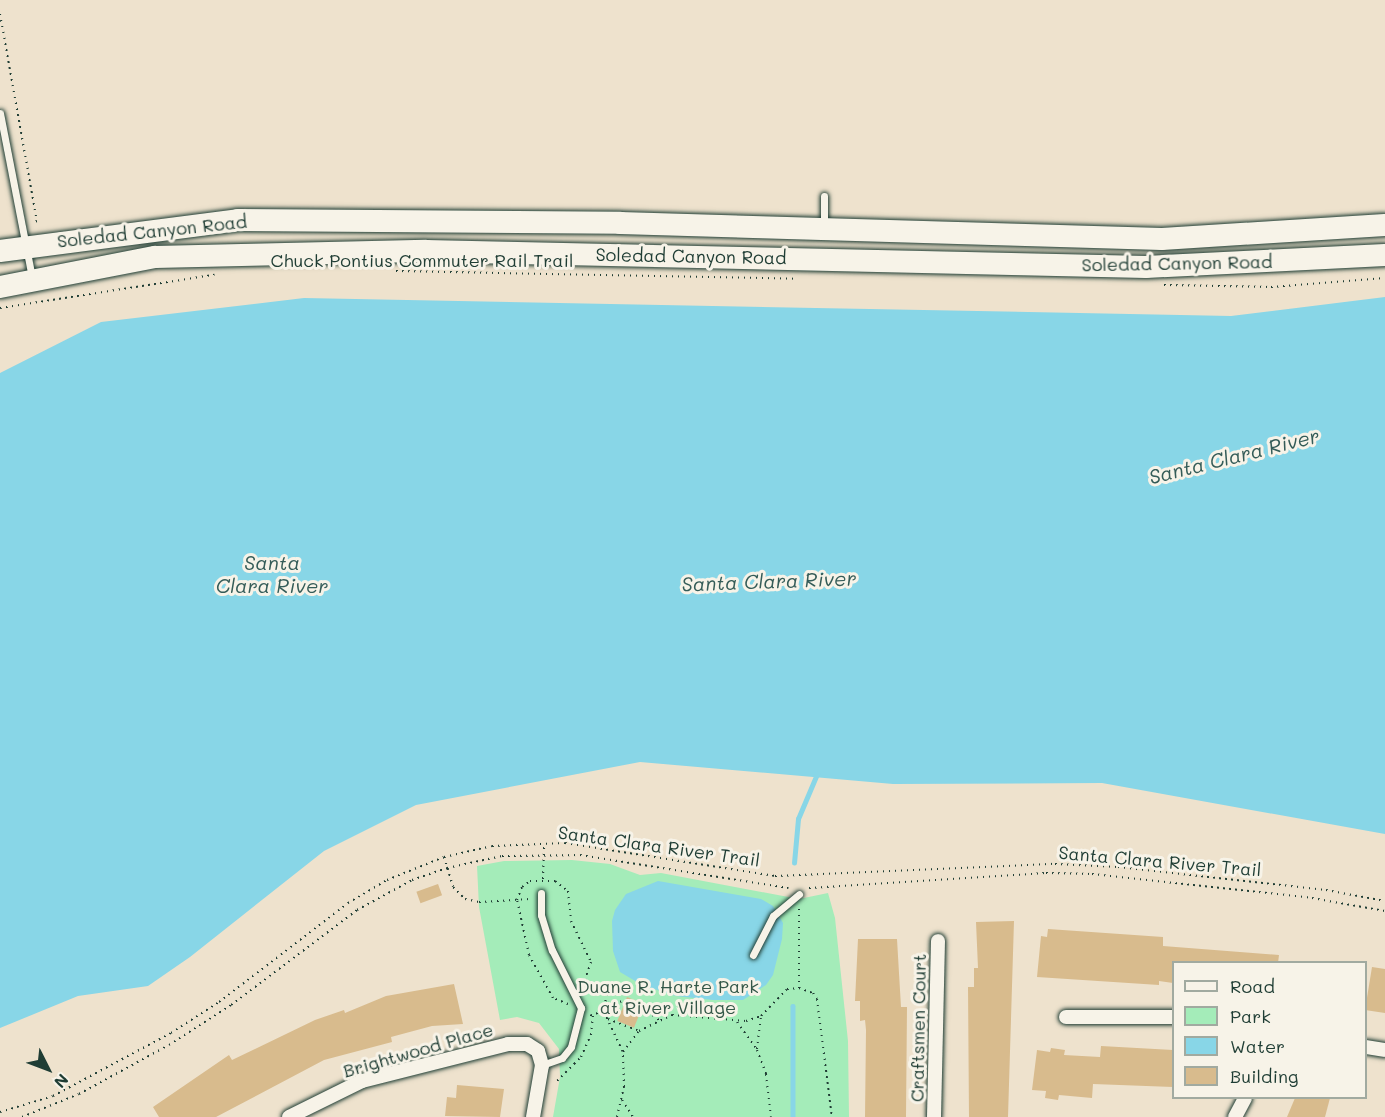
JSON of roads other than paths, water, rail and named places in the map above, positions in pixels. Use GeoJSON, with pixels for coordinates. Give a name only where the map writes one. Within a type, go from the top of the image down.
{"type":"FeatureCollection","features":[{"type":"Feature","properties":{"kind":"main road","name":"Soledad Canyon Road"},"geometry":{"type":"LineString","coordinates":[[0,252],[22,237],[238,220],[620,223],[1162,239],[1385,225]]}},
{"type":"Feature","properties":{"kind":"main road"},"geometry":{"type":"LineString","coordinates":[[444,252],[463,238],[600,240],[617,231],[620,223]]}},
{"type":"Feature","properties":{"kind":"main road"},"geometry":{"type":"LineString","coordinates":[[1293,260],[1296,231]]}},
{"type":"Feature","properties":{"kind":"main road","name":"Soledad Canyon Road"},"geometry":{"type":"LineString","coordinates":[[0,287],[155,257],[444,252],[1146,267],[1385,255]]}},
{"type":"Feature","properties":{"kind":"street","name":"Craftsmen Court"},"geometry":{"type":"LineString","coordinates":[[934,1117],[938,941]]}},
{"type":"Feature","properties":{"kind":"street"},"geometry":{"type":"LineString","coordinates":[[1066,1017],[1172,1017]]}},
{"type":"Feature","properties":{"kind":"street","name":"Brightwood Place"},"geometry":{"type":"LineString","coordinates":[[289,1117],[362,1081],[508,1044],[527,1044],[538,1051],[542,1065]]}},
{"type":"Feature","properties":{"kind":"street"},"geometry":{"type":"LineString","coordinates":[[1367,1047],[1385,1050]]}},
{"type":"Feature","properties":{"kind":"street"},"geometry":{"type":"LineString","coordinates":[[533,1117],[542,1065]]}},
{"type":"Feature","properties":{"kind":"street"},"geometry":{"type":"LineString","coordinates":[[1235,1117],[1244,1099]]}},
{"type":"Feature","properties":{"kind":"lane"},"geometry":{"type":"LineString","coordinates":[[0,113],[22,237],[33,279]]}},
{"type":"Feature","properties":{"kind":"lane"},"geometry":{"type":"LineString","coordinates":[[824,196],[824,228]]}},
{"type":"Feature","properties":{"kind":"lane"},"geometry":{"type":"LineString","coordinates":[[753,955],[764,928],[799,892]]}},
{"type":"Feature","properties":{"kind":"lane"},"geometry":{"type":"LineString","coordinates":[[541,893],[541,915],[552,950],[581,1008],[571,1047],[562,1058],[542,1065]]}},
{"type":"Feature","properties":{"kind":"water","name":"Santa Clara River"},"geometry":{"type":"Polygon","coordinates":[[[1385,297],[1385,834],[1102,783],[893,784],[640,762],[416,805],[324,851],[190,957],[148,986],[78,996],[0,1028],[0,373],[101,322],[304,298],[1231,316],[1385,297]]]}},
{"type":"Feature","properties":{"kind":"water"},"geometry":{"type":"Polygon","coordinates":[[[658,881],[761,899],[773,906],[783,923],[782,939],[773,975],[766,985],[743,1000],[713,1000],[676,996],[642,985],[620,972],[613,951],[612,921],[615,910],[626,894],[658,881]]]}},
{"type":"Feature","properties":{"kind":"waterway"},"geometry":{"type":"LineString","coordinates":[[794,863],[798,819],[817,774]]}},
{"type":"Feature","properties":{"kind":"waterway"},"geometry":{"type":"LineString","coordinates":[[793,1006],[793,1117]]}},
{"type":"Feature","properties":{"kind":"park label","name":"Duane R. Harte Park at River Village"},"geometry":{"type":"Point","coordinates":[668,997]}}]}
